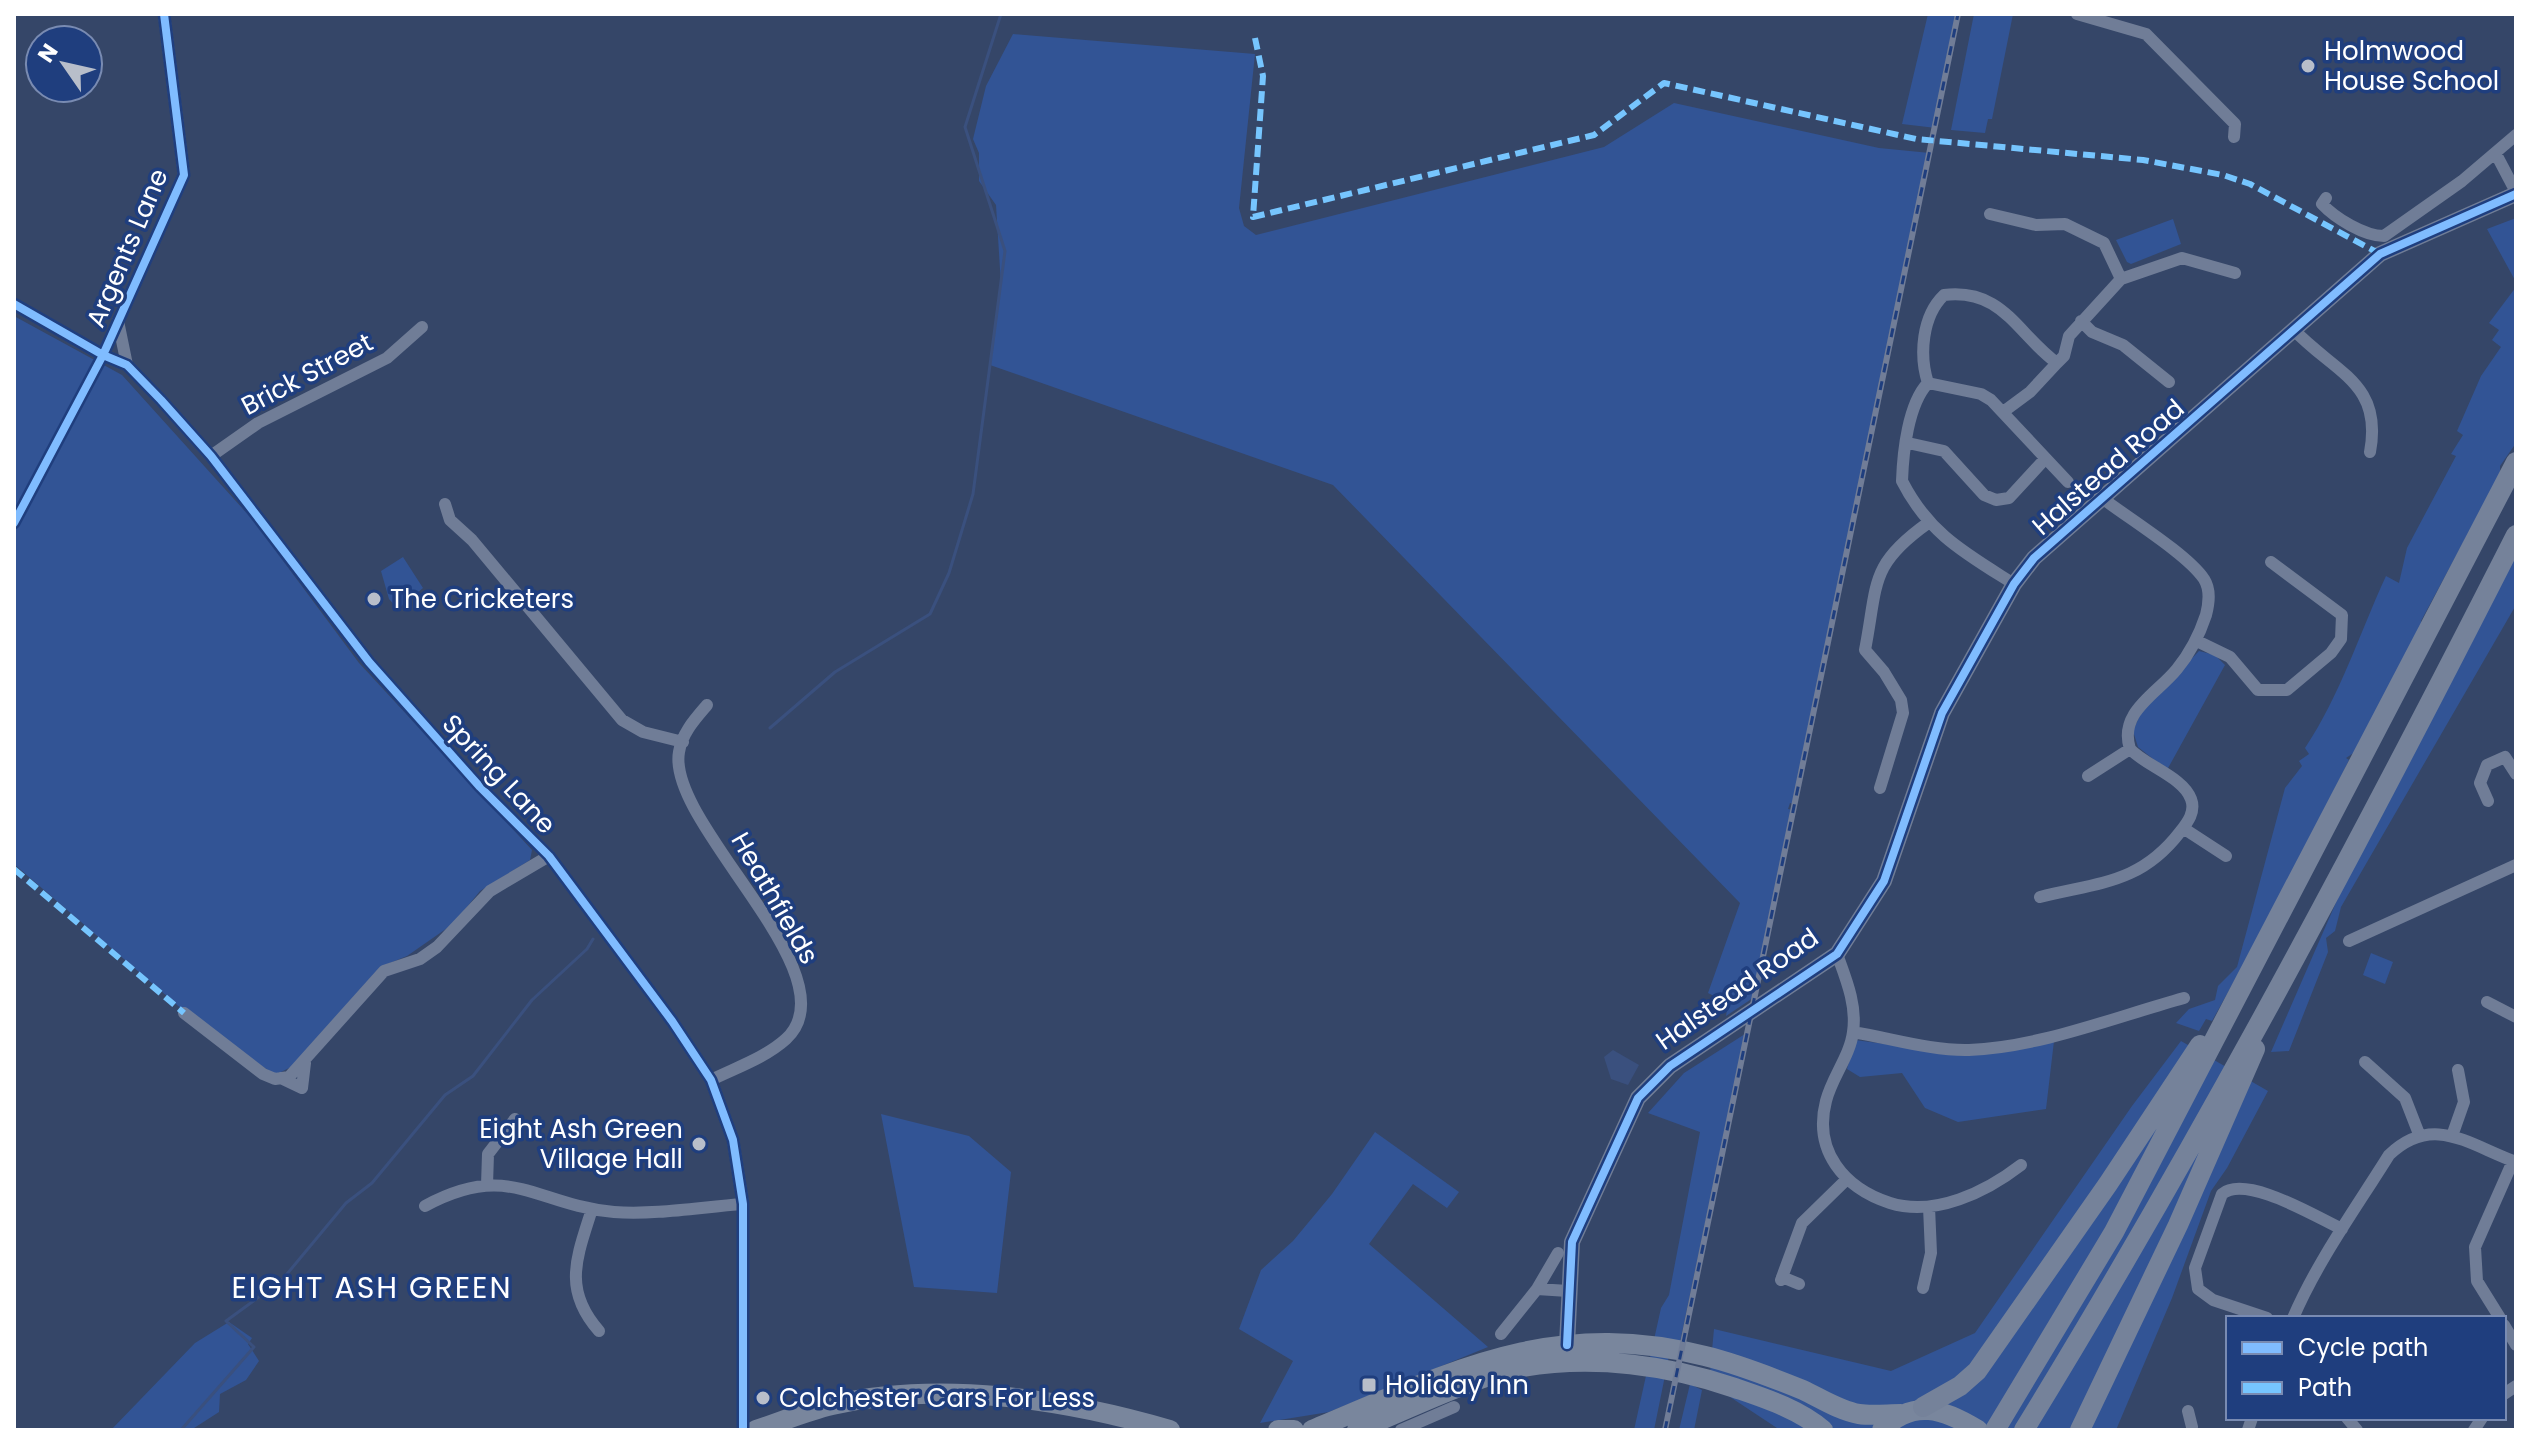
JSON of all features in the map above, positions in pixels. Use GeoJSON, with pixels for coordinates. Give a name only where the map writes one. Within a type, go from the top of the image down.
{"type":"FeatureCollection","features":[{"type":"Feature","properties":{"kind":"highway"},"geometry":{"type":"LineString","coordinates":[[1995,1430],[2114,1232],[2271,937],[2516,462]]}},
{"type":"Feature","properties":{"kind":"highway"},"geometry":{"type":"LineString","coordinates":[[2024,1430],[2095,1312],[2284,974],[2424,716],[2516,535]]}},
{"type":"Feature","properties":{"kind":"highway"},"geometry":{"type":"LineString","coordinates":[[1923,1407],[1960,1386],[1977,1371],[2150,1123],[2271,937]]}},
{"type":"Feature","properties":{"kind":"highway"},"geometry":{"type":"LineString","coordinates":[[2080,1430],[2178,1225],[2284,974]]}},
{"type":"Feature","properties":{"kind":"main road"},"geometry":{"type":"LineString","coordinates":[[1312,1430],[1430,1378],[1510,1352],[1567,1345],[1617,1344],[1701,1366],[1776,1379],[1858,1414],[1901,1414],[1923,1407],[1958,1418],[1978,1430]]}},
{"type":"Feature","properties":{"kind":"main road"},"geometry":{"type":"LineString","coordinates":[[1357,1430],[1521,1368],[1567,1363],[1701,1366],[1823,1430]]}},
{"type":"Feature","properties":{"kind":"main road"},"geometry":{"type":"LineString","coordinates":[[756,1430],[831,1405],[900,1395],[997,1397],[1090,1409],[1170,1430]]}},
{"type":"Feature","properties":{"kind":"main road"},"geometry":{"type":"LineString","coordinates":[[1882,1430],[1901,1414]]}},
{"type":"Feature","properties":{"kind":"main road"},"geometry":{"type":"LineString","coordinates":[[1278,1430],[1294,1430]]}},
{"type":"Feature","properties":{"kind":"street","name":"Argents Lane"},"geometry":{"type":"LineString","coordinates":[[14,523],[103,355],[184,175],[164,14]]}},
{"type":"Feature","properties":{"kind":"street"},"geometry":{"type":"LineString","coordinates":[[2077,14],[2146,34],[2238,129]]}},
{"type":"Feature","properties":{"kind":"street"},"geometry":{"type":"LineString","coordinates":[[2326,198],[2322,204],[2330,212],[2374,236],[2384,236],[2496,154],[2516,135]]}},
{"type":"Feature","properties":{"kind":"street","name":"Halstead Road"},"geometry":{"type":"LineString","coordinates":[[1567,1345],[1572,1242],[1638,1098],[1670,1066],[1837,954],[1884,881],[1938,723],[2014,584],[2034,558],[2380,254],[2516,193],[2496,154]]}},
{"type":"Feature","properties":{"kind":"street"},"geometry":{"type":"LineString","coordinates":[[1990,214],[2036,225],[2065,224],[2104,243],[2121,279]]}},
{"type":"Feature","properties":{"kind":"street"},"geometry":{"type":"LineString","coordinates":[[2003,412],[2030,392],[2064,356],[2069,336],[2121,279],[2182,258],[2235,273]]}},
{"type":"Feature","properties":{"kind":"street"},"geometry":{"type":"LineString","coordinates":[[2014,584],[1947,542],[1928,523],[1902,481],[1917,400],[1928,383],[1922,359],[1934,305],[1944,295],[1956,294],[2003,308],[2040,351],[2057,363]]}},
{"type":"Feature","properties":{"kind":"street","name":"Spring Lane"},"geometry":{"type":"LineString","coordinates":[[14,304],[103,355],[127,365],[211,456],[369,662],[480,787],[549,856],[711,1080],[733,1140],[743,1204],[743,1430]]}},
{"type":"Feature","properties":{"kind":"street"},"geometry":{"type":"LineString","coordinates":[[118,320],[127,365]]}},
{"type":"Feature","properties":{"kind":"street"},"geometry":{"type":"LineString","coordinates":[[2081,321],[2092,332],[2123,345],[2169,382]]}},
{"type":"Feature","properties":{"kind":"street","name":"Brick Street"},"geometry":{"type":"LineString","coordinates":[[211,456],[258,423],[387,358],[422,327]]}},
{"type":"Feature","properties":{"kind":"street"},"geometry":{"type":"LineString","coordinates":[[2294,330],[2364,392],[2374,416],[2370,452]]}},
{"type":"Feature","properties":{"kind":"street"},"geometry":{"type":"LineString","coordinates":[[1928,383],[1981,394],[2003,412],[2044,460],[2068,482]]}},
{"type":"Feature","properties":{"kind":"street"},"geometry":{"type":"LineString","coordinates":[[1908,443],[1944,451],[1984,495],[1996,500],[2009,498],[2044,460]]}},
{"type":"Feature","properties":{"kind":"street"},"geometry":{"type":"LineString","coordinates":[[2040,897],[2146,867],[2160,858],[2192,813],[2192,800],[2185,790],[2130,749],[2127,728],[2131,717],[2176,671],[2197,641],[2209,599],[2204,579],[2102,498]]}},
{"type":"Feature","properties":{"kind":"street"},"geometry":{"type":"LineString","coordinates":[[445,504],[450,520],[472,540],[622,720],[643,732],[683,742],[688,727],[707,705]]}},
{"type":"Feature","properties":{"kind":"street"},"geometry":{"type":"LineString","coordinates":[[1880,788],[1903,713],[1901,700],[1884,672],[1865,650],[1881,567],[1890,553],[1928,523]]}},
{"type":"Feature","properties":{"kind":"street"},"geometry":{"type":"LineString","coordinates":[[2197,641],[2230,657],[2249,683],[2265,692],[2287,690],[2331,653],[2341,639],[2342,615],[2271,562]]}},
{"type":"Feature","properties":{"kind":"street","name":"Heathfields"},"geometry":{"type":"LineString","coordinates":[[683,742],[678,753],[684,788],[790,960],[804,999],[798,1021],[787,1038],[758,1057],[711,1080]]}},
{"type":"Feature","properties":{"kind":"street"},"geometry":{"type":"LineString","coordinates":[[2088,776],[2130,749]]}},
{"type":"Feature","properties":{"kind":"street"},"geometry":{"type":"LineString","coordinates":[[2488,801],[2480,783],[2487,765],[2503,752],[2516,774]]}},
{"type":"Feature","properties":{"kind":"street"},"geometry":{"type":"LineString","coordinates":[[2183,828],[2226,856]]}},
{"type":"Feature","properties":{"kind":"street"},"geometry":{"type":"LineString","coordinates":[[184,1013],[263,1074],[289,1077],[305,1063],[384,971],[420,959],[437,947],[490,891],[549,856]]}},
{"type":"Feature","properties":{"kind":"street"},"geometry":{"type":"LineString","coordinates":[[2349,941],[2516,865]]}},
{"type":"Feature","properties":{"kind":"street"},"geometry":{"type":"LineString","coordinates":[[1837,954],[1851,996],[1853,1032],[1826,1101],[1825,1134],[1832,1163],[1846,1180],[1872,1197],[1896,1205],[1929,1207],[1982,1191],[2021,1165]]}},
{"type":"Feature","properties":{"kind":"street"},"geometry":{"type":"LineString","coordinates":[[1853,1032],[1966,1050],[1988,1048],[2053,1035],[2184,998]]}},
{"type":"Feature","properties":{"kind":"street"},"geometry":{"type":"LineString","coordinates":[[2487,1002],[2516,1017]]}},
{"type":"Feature","properties":{"kind":"street"},"geometry":{"type":"LineString","coordinates":[[2365,1062],[2405,1098],[2419,1134]]}},
{"type":"Feature","properties":{"kind":"street"},"geometry":{"type":"LineString","coordinates":[[2452,1136],[2464,1102],[2458,1070]]}},
{"type":"Feature","properties":{"kind":"street"},"geometry":{"type":"LineString","coordinates":[[487,1185],[488,1154],[515,1119]]}},
{"type":"Feature","properties":{"kind":"street"},"geometry":{"type":"LineString","coordinates":[[2294,1316],[2305,1291],[2389,1155],[2419,1134],[2452,1136],[2514,1161],[2475,1247],[2477,1281],[2499,1316]]}},
{"type":"Feature","properties":{"kind":"street"},"geometry":{"type":"LineString","coordinates":[[1799,1284],[1781,1278],[1802,1223],[1846,1180]]}},
{"type":"Feature","properties":{"kind":"street"},"geometry":{"type":"LineString","coordinates":[[425,1206],[446,1195],[487,1185],[524,1188],[592,1209],[663,1211],[743,1204]]}},
{"type":"Feature","properties":{"kind":"street"},"geometry":{"type":"LineString","coordinates":[[2261,1316],[2213,1300],[2198,1289],[2195,1268],[2222,1194],[2228,1189],[2244,1188],[2283,1200],[2342,1229]]}},
{"type":"Feature","properties":{"kind":"street"},"geometry":{"type":"LineString","coordinates":[[1923,1288],[1931,1253],[1929,1207]]}},
{"type":"Feature","properties":{"kind":"street"},"geometry":{"type":"LineString","coordinates":[[592,1209],[575,1265],[575,1287],[584,1314],[599,1331]]}},
{"type":"Feature","properties":{"kind":"street"},"geometry":{"type":"LineString","coordinates":[[1501,1334],[1537,1289],[1558,1253]]}},
{"type":"Feature","properties":{"kind":"street"},"geometry":{"type":"LineString","coordinates":[[1537,1289],[1568,1291]]}},
{"type":"Feature","properties":{"kind":"street"},"geometry":{"type":"LineString","coordinates":[[1401,1430],[1454,1407]]}},
{"type":"Feature","properties":{"kind":"street"},"geometry":{"type":"LineString","coordinates":[[2188,1411],[2193,1429]]}},
{"type":"Feature","properties":{"kind":"shaded area"},"geometry":{"type":"Polygon","coordinates":[[[1928,14],[1960,14],[1936,128],[1902,124],[1928,14]]]}},
{"type":"Feature","properties":{"kind":"shaded area"},"geometry":{"type":"Polygon","coordinates":[[[1974,14],[2013,14],[1992,119],[1988,119],[1985,133],[1951,130],[1974,14]]]}},
{"type":"Feature","properties":{"kind":"shaded area"},"geometry":{"type":"Polygon","coordinates":[[[1013,34],[1255,54],[1239,208],[1244,226],[1256,235],[1604,147],[1674,103],[1879,148],[1930,153],[1794,804],[1790,803],[1788,809],[1792,810],[1753,998],[1726,1016],[1728,1003],[1708,993],[1740,903],[1333,485],[990,365],[1001,285],[996,205],[979,181],[979,153],[973,139],[986,86],[1013,34]]]}},
{"type":"Feature","properties":{"kind":"shaded area"},"geometry":{"type":"Polygon","coordinates":[[[2516,218],[2516,282],[2487,229],[2516,218]]]}},
{"type":"Feature","properties":{"kind":"shaded area"},"geometry":{"type":"Polygon","coordinates":[[[2173,219],[2181,244],[2131,264],[2127,262],[2116,240],[2173,219]]]}},
{"type":"Feature","properties":{"kind":"shaded area"},"geometry":{"type":"Polygon","coordinates":[[[2516,287],[2516,443],[2500,466],[2500,474],[2421,621],[2422,625],[2358,750],[2346,758],[2349,760],[2287,886],[2212,1021],[2206,1019],[2199,1031],[2176,1023],[2189,1009],[2215,1000],[2218,986],[2237,967],[2285,788],[2302,766],[2299,761],[2309,754],[2305,748],[2339,685],[2386,576],[2399,583],[2407,548],[2456,456],[2451,454],[2463,435],[2457,431],[2481,376],[2501,347],[2492,340],[2499,330],[2489,323],[2516,287]]]}},
{"type":"Feature","properties":{"kind":"shaded area"},"geometry":{"type":"Polygon","coordinates":[[[14,316],[122,375],[252,519],[359,663],[532,850],[530,860],[480,891],[453,924],[407,956],[380,967],[291,1067],[275,1075],[191,1017],[14,864],[14,316]]]}},
{"type":"Feature","properties":{"kind":"shaded area"},"geometry":{"type":"Polygon","coordinates":[[[2516,550],[2516,605],[2341,907],[2335,931],[2326,938],[2328,952],[2289,1051],[2271,1052],[2351,868],[2516,550]]]}},
{"type":"Feature","properties":{"kind":"shaded area"},"geometry":{"type":"Polygon","coordinates":[[[403,557],[423,588],[398,609],[389,599],[381,571],[403,557]]]}},
{"type":"Feature","properties":{"kind":"shaded area"},"geometry":{"type":"Polygon","coordinates":[[[2199,651],[2215,655],[2225,665],[2167,770],[2138,747],[2133,731],[2142,710],[2199,651]]]}},
{"type":"Feature","properties":{"kind":"shaded area"},"geometry":{"type":"Polygon","coordinates":[[[2371,953],[2393,962],[2385,984],[2363,975],[2371,953]]]}},
{"type":"Feature","properties":{"kind":"shaded area"},"geometry":{"type":"Polygon","coordinates":[[[1745,1034],[1680,1342],[1672,1341],[1654,1430],[1634,1430],[1661,1308],[1669,1295],[1700,1132],[1648,1113],[1684,1073],[1745,1034]]]}},
{"type":"Feature","properties":{"kind":"shaded area"},"geometry":{"type":"Polygon","coordinates":[[[1855,1040],[1961,1054],[2054,1041],[2046,1109],[1958,1122],[1925,1108],[1902,1073],[1860,1077],[1847,1069],[1855,1040]]]}},
{"type":"Feature","properties":{"kind":"shaded area"},"geometry":{"type":"Polygon","coordinates":[[[2181,1041],[2268,1091],[2227,1168],[2211,1191],[2172,1298],[2116,1430],[1780,1430],[1709,1383],[1714,1329],[1891,1371],[1975,1333],[2132,1106],[2181,1041]]]}},
{"type":"Feature","properties":{"kind":"shaded area"},"geometry":{"type":"Polygon","coordinates":[[[1613,1050],[1639,1065],[1628,1085],[1611,1079],[1604,1057],[1613,1050]]]}},
{"type":"Feature","properties":{"kind":"shaded area"},"geometry":{"type":"Polygon","coordinates":[[[881,1114],[969,1136],[1011,1172],[997,1293],[914,1287],[881,1114]]]}},
{"type":"Feature","properties":{"kind":"shaded area"},"geometry":{"type":"Polygon","coordinates":[[[1375,1132],[1459,1192],[1447,1208],[1413,1184],[1369,1244],[1488,1347],[1329,1412],[1260,1423],[1293,1361],[1239,1329],[1261,1270],[1293,1241],[1332,1194],[1375,1132]]]}},
{"type":"Feature","properties":{"kind":"shaded area"},"geometry":{"type":"Polygon","coordinates":[[[229,1322],[252,1338],[248,1344],[259,1361],[246,1380],[220,1394],[219,1412],[191,1430],[111,1430],[195,1343],[229,1322]]]}},
{"type":"Feature","properties":{"kind":"shaded area"},"geometry":{"type":"Polygon","coordinates":[[[1690,1384],[1702,1390],[1694,1430],[1679,1430],[1690,1384]]]}},
{"type":"Feature","properties":{"kind":"waterway"},"geometry":{"type":"LineString","coordinates":[[770,728],[835,672],[930,614],[949,573],[973,494],[1005,251],[965,127],[1001,14]]}},
{"type":"Feature","properties":{"kind":"waterway"},"geometry":{"type":"LineString","coordinates":[[181,1430],[254,1347],[226,1321],[282,1280],[346,1203],[372,1183],[445,1095],[473,1076],[532,1000],[587,949],[593,939]]}},
{"type":"Feature","properties":{"kind":"railway"},"geometry":{"type":"LineString","coordinates":[[1665,1430],[1958,14]]}},
{"type":"Feature","properties":{"kind":"marked path"},"geometry":{"type":"LineString","coordinates":[[1255,38],[1263,76],[1253,217],[1594,135],[1664,83],[1916,139],[2143,160],[2223,175],[2250,184],[2380,254]]}},
{"type":"Feature","properties":{"kind":"marked path"},"geometry":{"type":"LineString","coordinates":[[14,869],[184,1013]]}},
{"type":"Feature","properties":{"kind":"cycle path"},"geometry":{"type":"LineString","coordinates":[[14,523],[103,355],[184,175],[164,14]]}},
{"type":"Feature","properties":{"kind":"cycle path"},"geometry":{"type":"LineString","coordinates":[[1567,1345],[1572,1242],[1638,1098],[1670,1066],[1837,954],[1884,881],[1942,713],[2014,584],[2034,558],[2380,254],[2516,194]]}},
{"type":"Feature","properties":{"kind":"cycle path"},"geometry":{"type":"LineString","coordinates":[[14,304],[103,355],[127,365],[161,400],[211,456],[369,662],[480,787],[549,856],[672,1021],[711,1080],[733,1140],[743,1204],[743,1430]]}},
{"type":"Feature","properties":{"kind":"place","name":"Holmwood House School"},"geometry":{"type":"Point","coordinates":[2308,66]}},
{"type":"Feature","properties":{"kind":"place","name":"The Cricketers"},"geometry":{"type":"Point","coordinates":[374,599]}},
{"type":"Feature","properties":{"kind":"place","name":"Eight Ash Green Village Hall"},"geometry":{"type":"Point","coordinates":[699,1144]}},
{"type":"Feature","properties":{"kind":"place","name":"Holiday Inn"},"geometry":{"type":"Point","coordinates":[1369,1385]}},
{"type":"Feature","properties":{"kind":"place","name":"Colchester Cars For Less"},"geometry":{"type":"Point","coordinates":[763,1398]}},
{"type":"Feature","properties":{"kind":"district","name":"EIGHT ASH GREEN"},"geometry":{"type":"Point","coordinates":[372,1288]}}]}
